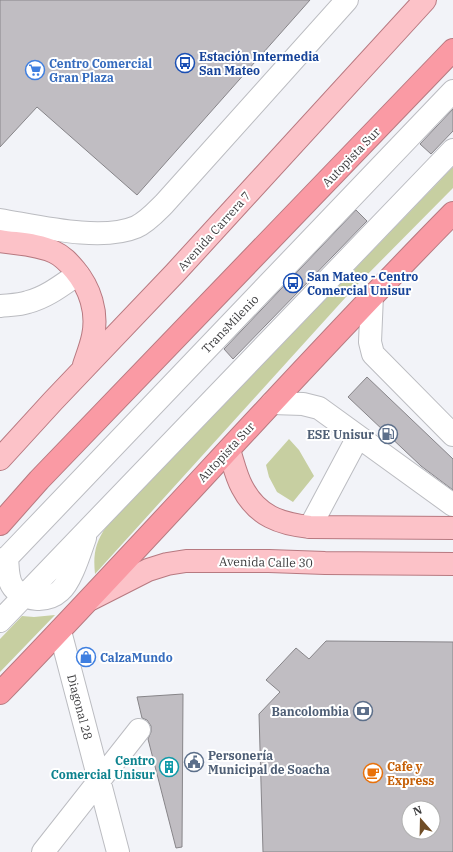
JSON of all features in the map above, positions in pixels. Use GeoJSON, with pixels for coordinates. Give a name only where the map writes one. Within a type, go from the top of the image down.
{"type":"FeatureCollection","features":[{"type":"Feature","properties":{"kind":"highway","name":"Autopista Sur"},"geometry":{"type":"LineString","coordinates":[[0,524],[39,480],[453,50]]}},
{"type":"Feature","properties":{"kind":"highway","name":"Autopista Sur"},"geometry":{"type":"LineString","coordinates":[[0,693],[60,631],[372,295],[453,213]]}},
{"type":"Feature","properties":{"kind":"main road","name":"Avenida Carrera 7"},"geometry":{"type":"LineString","coordinates":[[0,459],[83,369],[175,273],[425,0]]}},
{"type":"Feature","properties":{"kind":"main road"},"geometry":{"type":"LineString","coordinates":[[0,242],[40,247],[55,253],[67,261],[88,289],[93,303],[94,335],[83,369]]}},
{"type":"Feature","properties":{"kind":"main road"},"geometry":{"type":"LineString","coordinates":[[229,450],[241,487],[250,500],[274,519],[290,525],[319,527],[453,528]]}},
{"type":"Feature","properties":{"kind":"main road"},"geometry":{"type":"LineString","coordinates":[[319,527],[334,544],[325,563]]}},
{"type":"Feature","properties":{"kind":"main road","name":"Avenida Calle 30"},"geometry":{"type":"LineString","coordinates":[[88,601],[148,570],[167,564],[186,561],[453,564]]}},
{"type":"Feature","properties":{"kind":"street"},"geometry":{"type":"LineString","coordinates":[[0,220],[82,232],[107,233],[136,227],[146,221],[169,198],[347,0]]}},
{"type":"Feature","properties":{"kind":"street","name":"TransMilenio"},"geometry":{"type":"LineString","coordinates":[[24,596],[13,586],[3,561],[453,91]]}},
{"type":"Feature","properties":{"kind":"street"},"geometry":{"type":"LineString","coordinates":[[0,621],[24,596],[36,599],[48,598],[60,591],[67,583],[90,527],[453,150]]}},
{"type":"Feature","properties":{"kind":"street"},"geometry":{"type":"LineString","coordinates":[[0,306],[27,303],[41,298],[78,274]]}},
{"type":"Feature","properties":{"kind":"street"},"geometry":{"type":"LineString","coordinates":[[372,295],[370,342],[373,354],[453,435]]}},
{"type":"Feature","properties":{"kind":"street"},"geometry":{"type":"LineString","coordinates":[[272,403],[303,404],[319,408],[453,505]]}},
{"type":"Feature","properties":{"kind":"street"},"geometry":{"type":"LineString","coordinates":[[319,527],[358,437]]}},
{"type":"Feature","properties":{"kind":"street","name":"Diagonal 28"},"geometry":{"type":"LineString","coordinates":[[60,631],[118,852]]}},
{"type":"Feature","properties":{"kind":"street"},"geometry":{"type":"LineString","coordinates":[[43,852],[139,730]]}},
{"type":"Feature","properties":{"kind":"green space"},"geometry":{"type":"Polygon","coordinates":[[[453,167],[453,188],[355,287],[95,574],[94,561],[97,544],[106,527],[453,167]]]}},
{"type":"Feature","properties":{"kind":"green space"},"geometry":{"type":"Polygon","coordinates":[[[289,439],[299,450],[314,476],[293,502],[277,492],[269,477],[266,465],[289,439]]]}},
{"type":"Feature","properties":{"kind":"green space"},"geometry":{"type":"Polygon","coordinates":[[[55,615],[0,672],[0,639],[22,616],[34,617],[55,615]]]}},
{"type":"Feature","properties":{"kind":"building","name":"Estación Intermedia San Mateo"},"geometry":{"type":"Polygon","coordinates":[[[0,0],[310,0],[137,195],[37,107],[0,147],[0,0]]]}},
{"type":"Feature","properties":{"kind":"building"},"geometry":{"type":"Polygon","coordinates":[[[453,109],[453,131],[431,154],[420,144],[453,109]]]}},
{"type":"Feature","properties":{"kind":"building"},"geometry":{"type":"Polygon","coordinates":[[[356,210],[367,221],[233,359],[224,349],[356,210]]]}},
{"type":"Feature","properties":{"kind":"building"},"geometry":{"type":"Polygon","coordinates":[[[367,377],[453,459],[453,490],[421,466],[348,397],[367,377]]]}},
{"type":"Feature","properties":{"kind":"building"},"geometry":{"type":"Polygon","coordinates":[[[326,641],[453,642],[453,852],[263,852],[259,714],[280,692],[266,680],[296,648],[309,659],[326,641]]]}},
{"type":"Feature","properties":{"kind":"building","name":"Centro Comercial Unisur"},"geometry":{"type":"Polygon","coordinates":[[[183,694],[182,847],[176,848],[148,739],[151,732],[151,726],[147,720],[142,718],[137,697],[183,694]]]}},
{"type":"Feature","properties":{"kind":"place","name":"Estación Intermedia San Mateo"},"geometry":{"type":"Point","coordinates":[185,63]}},
{"type":"Feature","properties":{"kind":"place","name":"Centro Comercial Gran Plaza"},"geometry":{"type":"Point","coordinates":[35,70]}},
{"type":"Feature","properties":{"kind":"place","name":"San Mateo - Centro Comercial Unisur"},"geometry":{"type":"Point","coordinates":[293,283]}},
{"type":"Feature","properties":{"kind":"place","name":"ESE Unisur"},"geometry":{"type":"Point","coordinates":[388,434]}},
{"type":"Feature","properties":{"kind":"place","name":"CalzaMundo"},"geometry":{"type":"Point","coordinates":[86,657]}},
{"type":"Feature","properties":{"kind":"place","name":"Bancolombia"},"geometry":{"type":"Point","coordinates":[363,711]}},
{"type":"Feature","properties":{"kind":"place","name":"Personería Municipal de Soacha"},"geometry":{"type":"Point","coordinates":[194,762]}},
{"type":"Feature","properties":{"kind":"place","name":"Centro Comercial Unisur"},"geometry":{"type":"Point","coordinates":[169,767]}},
{"type":"Feature","properties":{"kind":"place","name":"Cafe y Express"},"geometry":{"type":"Point","coordinates":[373,773]}}]}
